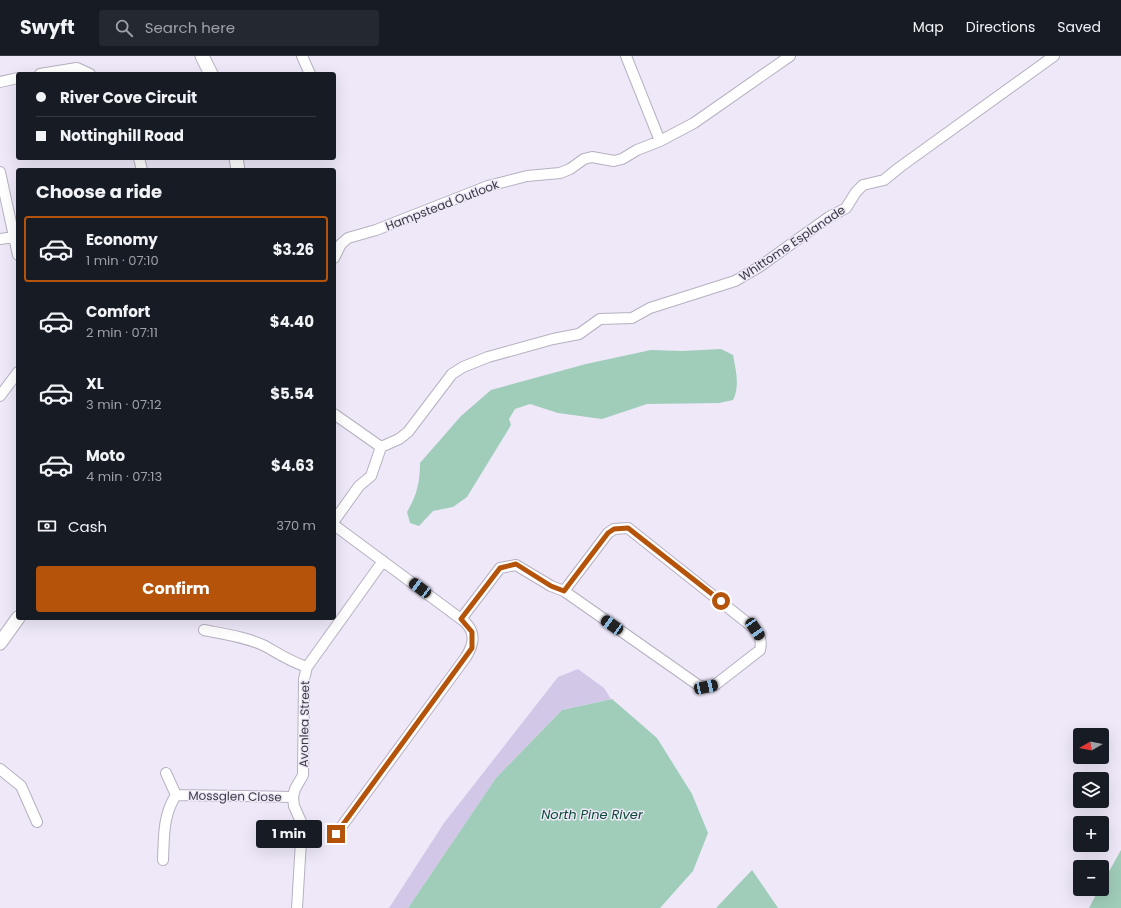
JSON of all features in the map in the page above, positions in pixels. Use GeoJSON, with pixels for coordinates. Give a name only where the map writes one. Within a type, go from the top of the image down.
{"type":"FeatureCollection","features":[{"type":"Feature","properties":{"kind":"street"},"geometry":{"type":"LineString","coordinates":[[202,56],[210,72]]}},
{"type":"Feature","properties":{"kind":"street"},"geometry":{"type":"LineString","coordinates":[[302,56],[309,72]]}},
{"type":"Feature","properties":{"kind":"street"},"geometry":{"type":"LineString","coordinates":[[626,56],[660,140]]}},
{"type":"Feature","properties":{"kind":"street","name":"Hampstead Outlook"},"geometry":{"type":"LineString","coordinates":[[336,254],[341,244],[348,238],[376,230],[488,186],[527,176],[560,173],[570,169],[584,159],[592,157],[614,160],[622,159],[637,150],[694,123],[790,56]]}},
{"type":"Feature","properties":{"kind":"street","name":"Whittome Esplanade"},"geometry":{"type":"LineString","coordinates":[[381,447],[399,439],[408,432],[452,374],[463,367],[488,357],[546,341],[579,334],[600,319],[632,318],[650,308],[720,287],[758,267],[829,217],[846,208],[856,192],[863,185],[884,180],[1054,56]]}},
{"type":"Feature","properties":{"kind":"street"},"geometry":{"type":"LineString","coordinates":[[52,72],[77,68],[86,72]]}},
{"type":"Feature","properties":{"kind":"street"},"geometry":{"type":"LineString","coordinates":[[0,82],[16,78]]}},
{"type":"Feature","properties":{"kind":"street"},"geometry":{"type":"LineString","coordinates":[[0,172],[16,246]]}},
{"type":"Feature","properties":{"kind":"street"},"geometry":{"type":"LineString","coordinates":[[0,240],[14,236]]}},
{"type":"Feature","properties":{"kind":"street"},"geometry":{"type":"LineString","coordinates":[[0,396],[16,375]]}},
{"type":"Feature","properties":{"kind":"street"},"geometry":{"type":"LineString","coordinates":[[336,415],[381,447],[371,476],[359,486],[336,518]]}},
{"type":"Feature","properties":{"kind":"street"},"geometry":{"type":"LineString","coordinates":[[336,526],[461,619],[472,632],[472,648],[336,834]]}},
{"type":"Feature","properties":{"kind":"street"},"geometry":{"type":"LineString","coordinates":[[461,619],[500,568],[516,564],[551,586],[564,591],[698,685],[706,687],[715,685],[760,650],[760,636],[755,629],[628,528],[614,529],[608,533],[564,591]]}},
{"type":"Feature","properties":{"kind":"street","name":"Avonlea Street"},"geometry":{"type":"LineString","coordinates":[[294,797],[295,789],[303,775],[304,679],[307,667],[383,561]]}},
{"type":"Feature","properties":{"kind":"street"},"geometry":{"type":"LineString","coordinates":[[0,643],[17,620]]}},
{"type":"Feature","properties":{"kind":"street"},"geometry":{"type":"LineString","coordinates":[[204,630],[234,635],[264,646],[295,663],[307,667]]}},
{"type":"Feature","properties":{"kind":"street"},"geometry":{"type":"LineString","coordinates":[[0,769],[21,786],[38,822]]}},
{"type":"Feature","properties":{"kind":"street","name":"Mossglen Close"},"geometry":{"type":"LineString","coordinates":[[166,773],[176,795]]}},
{"type":"Feature","properties":{"kind":"street","name":"Mossglen Close"},"geometry":{"type":"LineString","coordinates":[[176,795],[294,797]]}},
{"type":"Feature","properties":{"kind":"street","name":"Mossglen Close"},"geometry":{"type":"LineString","coordinates":[[163,860],[165,820],[169,806],[176,795]]}},
{"type":"Feature","properties":{"kind":"street"},"geometry":{"type":"LineString","coordinates":[[294,797],[294,806],[302,824],[297,908]]}},
{"type":"Feature","properties":{"kind":"shaded area"},"geometry":{"type":"Polygon","coordinates":[[[578,669],[604,688],[611,699],[562,710],[496,778],[408,908],[389,908],[444,823],[558,677],[578,669]]]}},
{"type":"Feature","properties":{"kind":"water"},"geometry":{"type":"Polygon","coordinates":[[[721,349],[733,355],[737,384],[733,400],[719,403],[647,404],[602,419],[558,413],[530,404],[515,409],[509,419],[511,425],[467,497],[453,507],[433,511],[419,526],[410,523],[407,512],[417,488],[420,463],[461,416],[491,390],[586,364],[651,350],[682,351],[721,349]]]}},
{"type":"Feature","properties":{"kind":"water","name":"North Pine River"},"geometry":{"type":"Polygon","coordinates":[[[612,699],[657,738],[692,794],[708,833],[693,871],[660,908],[408,908],[496,778],[562,710],[612,699]]]}},
{"type":"Feature","properties":{"kind":"water"},"geometry":{"type":"Polygon","coordinates":[[[1121,850],[1121,908],[1089,908],[1095,896],[1109,896],[1109,871],[1121,850]]]}},
{"type":"Feature","properties":{"kind":"water"},"geometry":{"type":"Polygon","coordinates":[[[752,870],[778,908],[716,908],[752,870]]]}},
{"type":"Feature","properties":{"kind":"route"},"geometry":{"type":"LineString","coordinates":[[336,834],[472,648],[472,632],[470,627],[461,619],[500,568],[516,564],[551,586],[564,591],[608,533],[614,529],[628,528],[721,601]]}}]}
